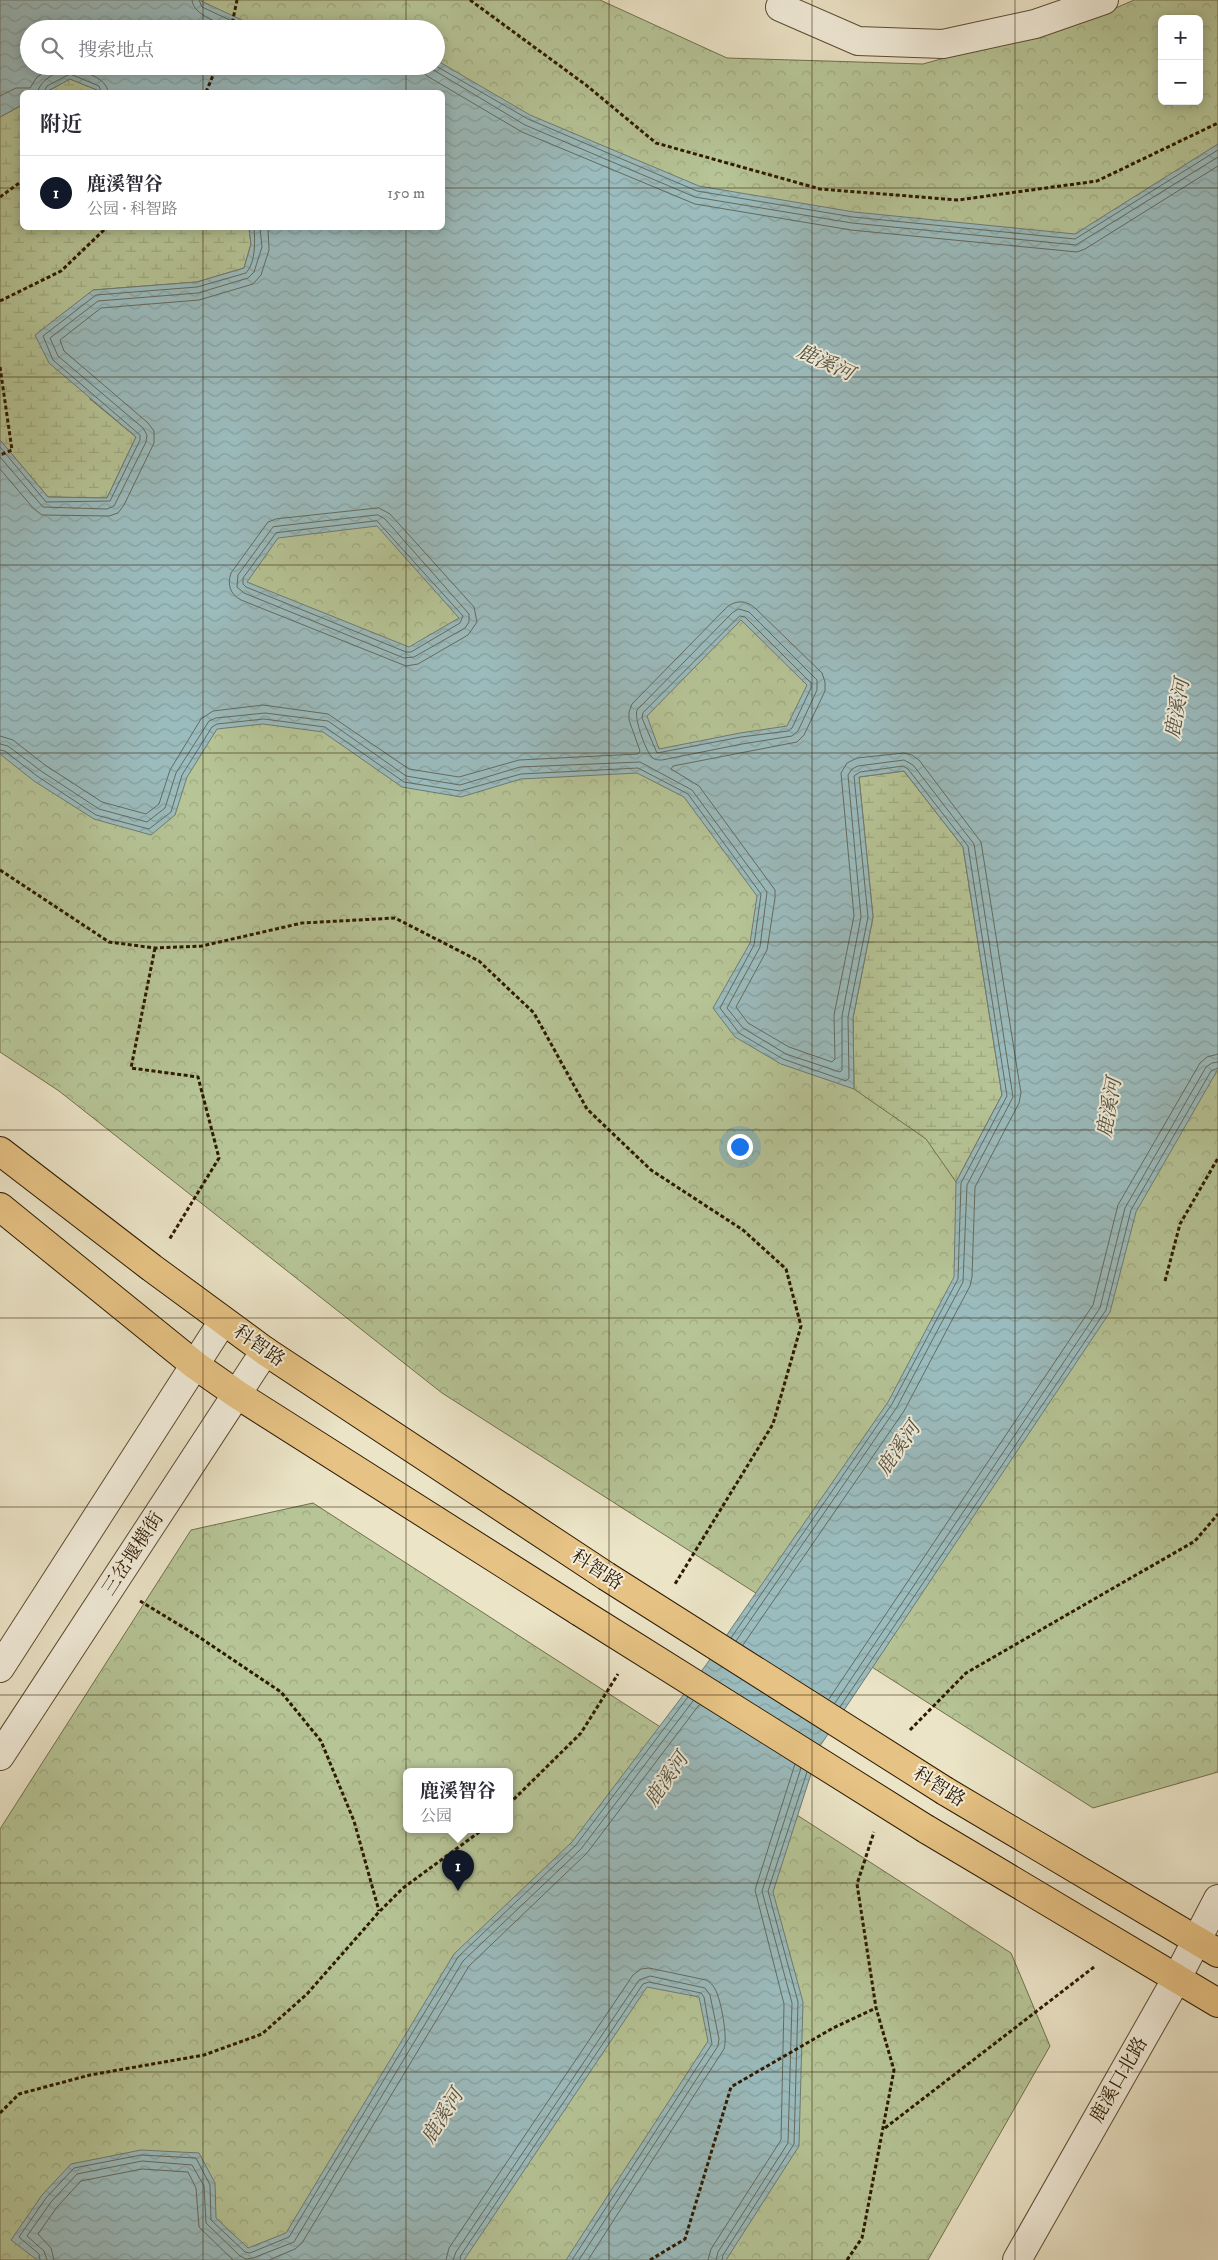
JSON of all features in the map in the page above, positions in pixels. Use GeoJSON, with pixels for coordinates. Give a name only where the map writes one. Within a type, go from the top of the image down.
{"type":"FeatureCollection","features":[{"type":"Feature","properties":{"kind":"main road","name":"科智路"},"geometry":{"type":"LineString","coordinates":[[0,1151],[152,1268],[265,1351],[606,1576],[945,1792],[1207,1946]]}},
{"type":"Feature","properties":{"kind":"main road"},"geometry":{"type":"LineString","coordinates":[[0,1207],[195,1366],[238,1395],[926,1829],[1218,2003]]}},
{"type":"Feature","properties":{"kind":"street"},"geometry":{"type":"LineString","coordinates":[[816,0],[780,7],[858,41],[943,44],[1035,24],[1104,0]]}},
{"type":"Feature","properties":{"kind":"street"},"geometry":{"type":"LineString","coordinates":[[0,1668],[223,1321]]}},
{"type":"Feature","properties":{"kind":"street","name":"三岔堰横街"},"geometry":{"type":"LineString","coordinates":[[0,1756],[265,1351]]}},
{"type":"Feature","properties":{"kind":"street","name":"鹿溪口北路"},"geometry":{"type":"LineString","coordinates":[[1017,2260],[1177,1978],[1207,1946],[1218,1899]]}},
{"type":"Feature","properties":{"kind":"path"},"geometry":{"type":"LineString","coordinates":[[235,20],[238,0]]}},
{"type":"Feature","properties":{"kind":"path"},"geometry":{"type":"LineString","coordinates":[[470,0],[586,85],[656,143],[820,189],[958,200],[1097,181],[1218,123]]}},
{"type":"Feature","properties":{"kind":"path"},"geometry":{"type":"LineString","coordinates":[[207,90],[213,75]]}},
{"type":"Feature","properties":{"kind":"path"},"geometry":{"type":"LineString","coordinates":[[0,197],[20,182]]}},
{"type":"Feature","properties":{"kind":"path"},"geometry":{"type":"LineString","coordinates":[[0,301],[61,270],[104,230]]}},
{"type":"Feature","properties":{"kind":"path"},"geometry":{"type":"LineString","coordinates":[[0,367],[12,450],[0,455]]}},
{"type":"Feature","properties":{"kind":"path"},"geometry":{"type":"LineString","coordinates":[[0,870],[109,942],[155,948],[202,946],[302,923],[395,918],[479,961],[534,1013],[587,1109],[651,1170],[743,1230],[786,1269],[801,1326],[773,1424],[674,1584]]}},
{"type":"Feature","properties":{"kind":"path"},"geometry":{"type":"LineString","coordinates":[[152,1268],[219,1158],[198,1078],[131,1068],[155,948]]}},
{"type":"Feature","properties":{"kind":"path"},"geometry":{"type":"LineString","coordinates":[[1165,1281],[1180,1224],[1218,1158]]}},
{"type":"Feature","properties":{"kind":"path"},"geometry":{"type":"LineString","coordinates":[[113,1585],[196,1635],[281,1692],[287,1699],[321,1741],[354,1821],[379,1912]]}},
{"type":"Feature","properties":{"kind":"path"},"geometry":{"type":"LineString","coordinates":[[513,1800],[581,1733],[622,1667]]}},
{"type":"Feature","properties":{"kind":"path"},"geometry":{"type":"LineString","coordinates":[[0,2113],[19,2094],[90,2075],[204,2054],[262,2034],[307,1994],[379,1912],[403,1888],[478,1833]]}},
{"type":"Feature","properties":{"kind":"path"},"geometry":{"type":"LineString","coordinates":[[884,2128],[1122,1945]]}},
{"type":"Feature","properties":{"kind":"path"},"geometry":{"type":"LineString","coordinates":[[650,2260],[685,2239],[731,2087],[833,2028],[876,2008]]}},
{"type":"Feature","properties":{"kind":"green space"},"geometry":{"type":"Polygon","coordinates":[[[0,0],[600,0],[727,58],[923,64],[1102,14],[1134,0],[1218,0],[1218,1772],[1093,1808],[442,1393],[59,1091],[0,1052],[0,0]]]}},
{"type":"Feature","properties":{"kind":"green space"},"geometry":{"type":"Polygon","coordinates":[[[70,79],[97,90],[50,90],[70,79]]]}},
{"type":"Feature","properties":{"kind":"green space"},"geometry":{"type":"Polygon","coordinates":[[[20,106],[20,230],[249,230],[251,244],[244,268],[197,282],[93,290],[90,399],[136,437],[107,498],[48,497],[0,440],[0,117],[20,106]]]}},
{"type":"Feature","properties":{"kind":"green space"},"geometry":{"type":"Polygon","coordinates":[[[904,771],[963,847],[1002,1095],[956,1182],[926,1139],[854,1089],[853,1018],[873,917],[859,777],[904,771]]]}},
{"type":"Feature","properties":{"kind":"green space"},"geometry":{"type":"Polygon","coordinates":[[[313,1503],[1011,1953],[1050,2046],[928,2260],[0,2260],[0,1829],[191,1530],[313,1503]]]}},
{"type":"Feature","properties":{"kind":"water","name":"鹿溪河"},"geometry":{"type":"Polygon","coordinates":[[[0,0],[199,0],[242,20],[20,20],[20,75],[445,75],[445,65],[530,115],[699,186],[854,212],[1075,234],[1218,144],[1218,1069],[1136,1212],[1110,1312],[820,1746],[773,1892],[803,2002],[799,2146],[726,2260],[566,2260],[708,2041],[699,1997],[647,1987],[464,2260],[37,2260],[11,2240],[42,2195],[71,2164],[141,2150],[199,2153],[215,2183],[216,2218],[248,2248],[286,2233],[454,1954],[572,1842],[706,1665],[888,1402],[954,1277],[956,1182],[1002,1095],[963,847],[904,771],[859,777],[873,917],[853,1018],[854,1089],[781,1064],[735,1037],[713,1008],[750,943],[757,896],[684,797],[637,773],[521,779],[461,797],[402,787],[323,732],[263,724],[217,729],[187,777],[175,815],[151,835],[94,819],[34,781],[0,754],[0,440],[48,497],[107,498],[136,437],[49,363],[35,335],[93,290],[197,282],[244,268],[251,244],[249,230],[445,230],[445,90],[97,90],[70,79],[50,90],[20,90],[20,106],[0,117],[0,0]],[[377,526],[278,538],[247,582],[409,647],[459,618],[377,526]],[[741,620],[647,716],[659,749],[787,726],[807,685],[741,620]]]}},
{"type":"Feature","properties":{"kind":"place","name":"鹿溪智谷"},"geometry":{"type":"Point","coordinates":[458,1891]}}]}
